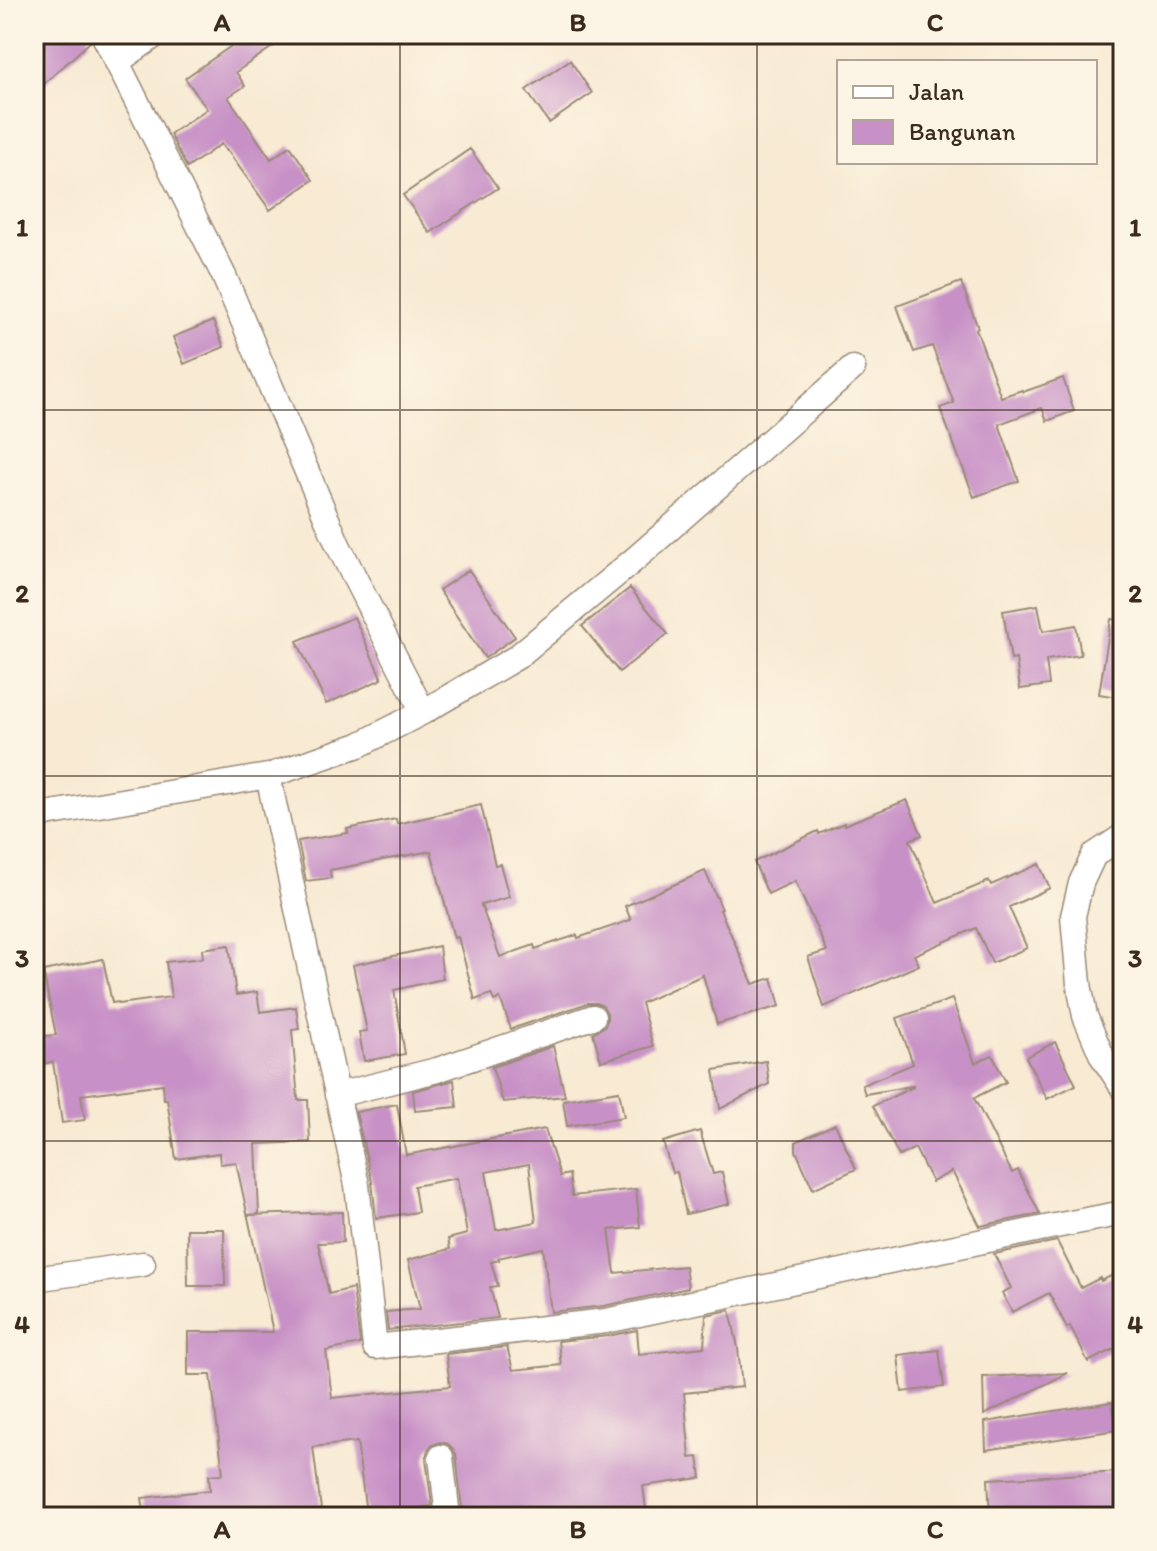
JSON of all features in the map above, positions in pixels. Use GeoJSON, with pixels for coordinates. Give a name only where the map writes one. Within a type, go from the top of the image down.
{"type":"FeatureCollection","features":[{"type":"Feature","properties":{"kind":"street"},"geometry":{"type":"LineString","coordinates":[[103,34],[224,276],[338,545],[423,712]]}},
{"type":"Feature","properties":{"kind":"street"},"geometry":{"type":"LineString","coordinates":[[117,62],[157,34]]}},
{"type":"Feature","properties":{"kind":"street"},"geometry":{"type":"LineString","coordinates":[[34,816],[268,776],[359,745],[423,712],[517,657],[635,559],[853,368]]}},
{"type":"Feature","properties":{"kind":"street"},"geometry":{"type":"LineString","coordinates":[[268,776],[357,1185],[375,1347],[606,1321],[1123,1213]]}},
{"type":"Feature","properties":{"kind":"street"},"geometry":{"type":"LineString","coordinates":[[1123,836],[1094,855],[1081,883],[1073,916],[1085,1016],[1102,1056],[1123,1088]]}},
{"type":"Feature","properties":{"kind":"street"},"geometry":{"type":"LineString","coordinates":[[337,1095],[437,1070],[593,1017]]}},
{"type":"Feature","properties":{"kind":"street"},"geometry":{"type":"LineString","coordinates":[[34,1279],[143,1264]]}},
{"type":"Feature","properties":{"kind":"street"},"geometry":{"type":"LineString","coordinates":[[441,1457],[448,1517]]}},
{"type":"Feature","properties":{"kind":"building"},"geometry":{"type":"Polygon","coordinates":[[[34,34],[88,34],[90,42],[34,93],[34,34]]]}},
{"type":"Feature","properties":{"kind":"building"},"geometry":{"type":"Polygon","coordinates":[[[226,34],[291,34],[236,72],[245,86],[228,97],[271,159],[290,146],[313,180],[270,210],[221,144],[187,168],[170,134],[207,109],[185,78],[234,44],[226,34]]]}},
{"type":"Feature","properties":{"kind":"building"},"geometry":{"type":"Polygon","coordinates":[[[570,60],[592,93],[549,123],[526,90],[570,60]]]}},
{"type":"Feature","properties":{"kind":"building"},"geometry":{"type":"Polygon","coordinates":[[[470,149],[498,188],[430,233],[403,195],[470,149]]]}},
{"type":"Feature","properties":{"kind":"building"},"geometry":{"type":"Polygon","coordinates":[[[961,282],[1001,397],[1063,378],[1074,411],[1047,421],[1042,408],[999,424],[1019,481],[974,497],[940,408],[954,403],[932,346],[914,352],[897,306],[961,282]]]}},
{"type":"Feature","properties":{"kind":"building"},"geometry":{"type":"Polygon","coordinates":[[[213,321],[224,347],[184,364],[173,337],[213,321]]]}},
{"type":"Feature","properties":{"kind":"building"},"geometry":{"type":"Polygon","coordinates":[[[469,570],[515,637],[485,658],[439,590],[469,570]]]}},
{"type":"Feature","properties":{"kind":"building"},"geometry":{"type":"Polygon","coordinates":[[[630,588],[668,634],[619,672],[582,626],[630,588]]]}},
{"type":"Feature","properties":{"kind":"building"},"geometry":{"type":"Polygon","coordinates":[[[1038,605],[1043,631],[1076,625],[1081,655],[1046,660],[1049,685],[1020,689],[1016,659],[1011,660],[1003,611],[1038,605]]]}},
{"type":"Feature","properties":{"kind":"building"},"geometry":{"type":"Polygon","coordinates":[[[354,617],[382,679],[326,704],[297,641],[354,617]]]}},
{"type":"Feature","properties":{"kind":"building"},"geometry":{"type":"Polygon","coordinates":[[[1111,619],[1123,620],[1123,698],[1099,694],[1111,619]]]}},
{"type":"Feature","properties":{"kind":"building"},"geometry":{"type":"Polygon","coordinates":[[[907,800],[922,835],[910,840],[937,903],[989,881],[991,885],[1039,864],[1050,888],[1009,907],[1027,948],[992,963],[976,928],[914,955],[919,965],[824,1007],[808,957],[827,951],[795,881],[768,894],[754,862],[818,831],[819,834],[907,800]]]}},
{"type":"Feature","properties":{"kind":"building"},"geometry":{"type":"Polygon","coordinates":[[[481,805],[495,865],[500,864],[509,897],[481,905],[500,957],[534,945],[535,949],[577,935],[578,938],[631,920],[625,906],[705,871],[753,984],[772,978],[780,1006],[717,1024],[703,975],[641,1003],[653,1046],[601,1061],[593,1033],[605,1026],[607,1013],[597,1003],[588,1003],[511,1029],[500,998],[494,1001],[491,994],[475,1000],[458,937],[454,938],[431,851],[330,870],[331,878],[306,881],[298,841],[348,833],[347,829],[396,819],[397,824],[481,805]]]}},
{"type":"Feature","properties":{"kind":"building"},"geometry":{"type":"Polygon","coordinates":[[[229,945],[236,995],[257,992],[260,1012],[296,1007],[299,1029],[292,1030],[298,1100],[308,1100],[310,1142],[256,1144],[259,1214],[248,1215],[342,1212],[343,1242],[318,1243],[329,1294],[353,1288],[360,1344],[326,1351],[332,1398],[450,1386],[446,1354],[507,1347],[513,1370],[561,1365],[558,1341],[637,1330],[639,1354],[704,1347],[706,1315],[730,1310],[742,1387],[684,1393],[690,1458],[698,1457],[701,1478],[643,1486],[647,1517],[539,1517],[539,1511],[463,1517],[456,1454],[448,1444],[440,1442],[431,1446],[426,1458],[432,1506],[366,1514],[357,1442],[313,1447],[322,1517],[145,1517],[142,1498],[210,1490],[209,1475],[223,1474],[211,1375],[188,1375],[188,1332],[273,1332],[236,1162],[220,1164],[219,1153],[176,1159],[163,1084],[81,1095],[85,1120],[62,1123],[53,1062],[34,1065],[34,1037],[56,1035],[43,971],[103,959],[112,1003],[171,997],[166,962],[203,958],[202,949],[229,945]]]}},
{"type":"Feature","properties":{"kind":"building"},"geometry":{"type":"Polygon","coordinates":[[[439,946],[443,979],[394,990],[405,1054],[364,1061],[359,1032],[367,1031],[353,965],[439,946]]]}},
{"type":"Feature","properties":{"kind":"building"},"geometry":{"type":"Polygon","coordinates":[[[952,999],[975,1063],[992,1055],[1006,1082],[974,1098],[1012,1173],[1018,1170],[1040,1214],[980,1226],[952,1171],[932,1182],[915,1148],[899,1156],[873,1106],[913,1086],[865,1094],[862,1085],[913,1064],[897,1018],[952,999]]]}},
{"type":"Feature","properties":{"kind":"building"},"geometry":{"type":"Polygon","coordinates":[[[1055,1042],[1076,1085],[1047,1099],[1026,1057],[1055,1042]]]}},
{"type":"Feature","properties":{"kind":"building"},"geometry":{"type":"Polygon","coordinates":[[[553,1046],[565,1096],[503,1102],[492,1067],[553,1046]]]}},
{"type":"Feature","properties":{"kind":"building"},"geometry":{"type":"Polygon","coordinates":[[[766,1061],[769,1084],[720,1109],[714,1070],[766,1061]]]}},
{"type":"Feature","properties":{"kind":"building"},"geometry":{"type":"Polygon","coordinates":[[[454,1080],[457,1107],[415,1111],[413,1091],[454,1080]]]}},
{"type":"Feature","properties":{"kind":"building"},"geometry":{"type":"Polygon","coordinates":[[[619,1091],[624,1117],[567,1126],[563,1100],[619,1091]]]}},
{"type":"Feature","properties":{"kind":"building"},"geometry":{"type":"Polygon","coordinates":[[[397,1104],[406,1155],[545,1129],[560,1176],[569,1174],[572,1196],[636,1189],[640,1227],[609,1230],[615,1273],[685,1266],[688,1288],[604,1306],[551,1312],[543,1248],[491,1262],[498,1286],[490,1287],[498,1318],[388,1330],[386,1312],[420,1309],[408,1260],[450,1249],[448,1239],[467,1234],[457,1178],[414,1186],[418,1212],[376,1218],[372,1182],[356,1112],[397,1104]],[[529,1164],[486,1172],[496,1230],[536,1222],[529,1164]]]}},
{"type":"Feature","properties":{"kind":"building"},"geometry":{"type":"Polygon","coordinates":[[[835,1124],[856,1169],[813,1189],[796,1151],[796,1142],[835,1124]]]}},
{"type":"Feature","properties":{"kind":"building"},"geometry":{"type":"Polygon","coordinates":[[[700,1131],[713,1174],[722,1172],[729,1204],[686,1214],[677,1172],[672,1173],[663,1142],[700,1131]]]}},
{"type":"Feature","properties":{"kind":"building"},"geometry":{"type":"Polygon","coordinates":[[[187,1229],[224,1229],[225,1286],[188,1286],[187,1229]]]}},
{"type":"Feature","properties":{"kind":"building"},"geometry":{"type":"Polygon","coordinates":[[[1057,1241],[1081,1288],[1123,1270],[1123,1345],[1088,1362],[1049,1293],[1012,1312],[1002,1293],[1011,1288],[994,1254],[1057,1241]]]}},
{"type":"Feature","properties":{"kind":"building"},"geometry":{"type":"Polygon","coordinates":[[[939,1350],[944,1387],[902,1392],[898,1355],[939,1350]]]}},
{"type":"Feature","properties":{"kind":"building"},"geometry":{"type":"Polygon","coordinates":[[[1068,1373],[984,1415],[983,1377],[1068,1373]]]}},
{"type":"Feature","properties":{"kind":"building"},"geometry":{"type":"Polygon","coordinates":[[[1112,1402],[1117,1430],[986,1450],[985,1422],[1112,1402]]]}},
{"type":"Feature","properties":{"kind":"building"},"geometry":{"type":"Polygon","coordinates":[[[1123,1472],[1123,1517],[990,1517],[988,1479],[1123,1472]]]}}]}
